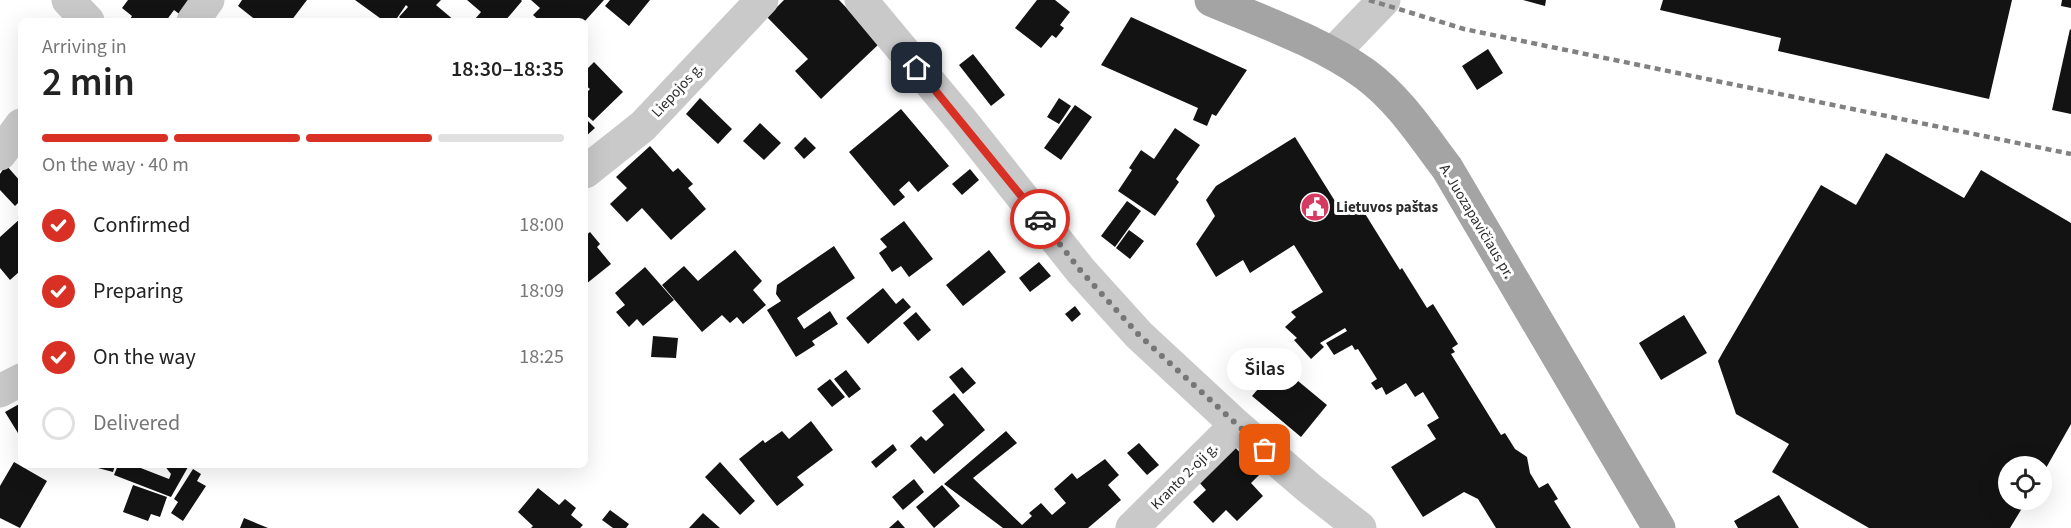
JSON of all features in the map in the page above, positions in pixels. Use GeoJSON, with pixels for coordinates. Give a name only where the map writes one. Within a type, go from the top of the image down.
{"type":"FeatureCollection","features":[{"type":"Feature","properties":{"kind":"main road","name":"A. Juozapavičiaus pr."},"geometry":{"type":"LineString","coordinates":[[1211,0],[1333,52],[1366,75],[1407,114],[1447,168],[1659,528]]}},
{"type":"Feature","properties":{"kind":"street"},"geometry":{"type":"LineString","coordinates":[[68,0],[85,18]]}},
{"type":"Feature","properties":{"kind":"street"},"geometry":{"type":"LineString","coordinates":[[195,18],[208,0]]}},
{"type":"Feature","properties":{"kind":"street","name":"Liepojos g."},"geometry":{"type":"LineString","coordinates":[[588,170],[643,126],[762,0]]}},
{"type":"Feature","properties":{"kind":"street"},"geometry":{"type":"LineString","coordinates":[[861,0],[962,120],[1081,271],[1139,335],[1236,425],[1309,488],[1360,528]]}},
{"type":"Feature","properties":{"kind":"street"},"geometry":{"type":"LineString","coordinates":[[1333,52],[1383,0]]}},
{"type":"Feature","properties":{"kind":"street"},"geometry":{"type":"LineString","coordinates":[[0,154],[18,129]]}},
{"type":"Feature","properties":{"kind":"street"},"geometry":{"type":"LineString","coordinates":[[0,391],[18,382]]}},
{"type":"Feature","properties":{"kind":"street","name":"Kranto 2-oji g."},"geometry":{"type":"LineString","coordinates":[[1132,528],[1236,425]]}},
{"type":"Feature","properties":{"kind":"building"},"geometry":{"type":"Polygon","coordinates":[[[128,0],[193,0],[182,16],[174,10],[168,18],[131,18],[132,16],[122,8],[128,0]]]}},
{"type":"Feature","properties":{"kind":"building"},"geometry":{"type":"Polygon","coordinates":[[[242,0],[307,0],[293,18],[253,18],[238,6],[242,0]]]}},
{"type":"Feature","properties":{"kind":"building"},"geometry":{"type":"Polygon","coordinates":[[[355,0],[441,0],[436,5],[451,18],[400,18],[408,7],[406,5],[397,18],[380,18],[355,0]]]}},
{"type":"Feature","properties":{"kind":"building"},"geometry":{"type":"Polygon","coordinates":[[[467,0],[522,1],[508,18],[476,18],[481,12],[467,0]]]}},
{"type":"Feature","properties":{"kind":"building"},"geometry":{"type":"Polygon","coordinates":[[[531,0],[604,0],[588,18],[536,18],[533,15],[540,8],[531,0]]]}},
{"type":"Feature","properties":{"kind":"building"},"geometry":{"type":"Polygon","coordinates":[[[610,0],[650,0],[629,26],[605,6],[610,0]]]}},
{"type":"Feature","properties":{"kind":"building"},"geometry":{"type":"Polygon","coordinates":[[[784,0],[839,0],[880,43],[821,99],[795,71],[808,59],[767,17],[784,0]]]}},
{"type":"Feature","properties":{"kind":"building"},"geometry":{"type":"Polygon","coordinates":[[[1037,0],[1055,0],[1070,12],[1060,25],[1064,28],[1056,38],[1052,35],[1041,48],[1015,28],[1037,0]]]}},
{"type":"Feature","properties":{"kind":"building"},"geometry":{"type":"Polygon","coordinates":[[[1523,0],[1546,0],[1545,6],[1523,0]]]}},
{"type":"Feature","properties":{"kind":"building"},"geometry":{"type":"Polygon","coordinates":[[[1663,0],[2012,0],[1989,99],[1778,51],[1781,38],[1660,10],[1663,0]]]}},
{"type":"Feature","properties":{"kind":"building"},"geometry":{"type":"Polygon","coordinates":[[[2062,0],[2071,0],[2071,8],[2061,6],[2062,0]]]}},
{"type":"Feature","properties":{"kind":"building"},"geometry":{"type":"Polygon","coordinates":[[[1131,17],[1247,70],[1216,116],[1212,114],[1207,126],[1193,120],[1198,108],[1101,65],[1131,17]]]}},
{"type":"Feature","properties":{"kind":"building"},"geometry":{"type":"Polygon","coordinates":[[[2071,30],[2071,114],[2052,110],[2071,30]]]}},
{"type":"Feature","properties":{"kind":"building"},"geometry":{"type":"Polygon","coordinates":[[[1488,49],[1503,73],[1477,90],[1462,66],[1488,49]]]}},
{"type":"Feature","properties":{"kind":"building"},"geometry":{"type":"Polygon","coordinates":[[[973,54],[1005,95],[991,106],[959,65],[973,54]]]}},
{"type":"Feature","properties":{"kind":"building"},"geometry":{"type":"Polygon","coordinates":[[[594,62],[623,92],[593,121],[588,117],[588,91],[590,89],[588,87],[588,68],[594,62]]]}},
{"type":"Feature","properties":{"kind":"building"},"geometry":{"type":"Polygon","coordinates":[[[700,98],[732,129],[718,144],[686,114],[700,98]]]}},
{"type":"Feature","properties":{"kind":"building"},"geometry":{"type":"Polygon","coordinates":[[[1059,98],[1071,106],[1059,124],[1047,117],[1059,98]]]}},
{"type":"Feature","properties":{"kind":"building"},"geometry":{"type":"Polygon","coordinates":[[[1075,105],[1092,117],[1061,160],[1044,148],[1075,105]]]}},
{"type":"Feature","properties":{"kind":"building"},"geometry":{"type":"Polygon","coordinates":[[[901,109],[949,166],[918,192],[909,181],[899,190],[905,197],[894,206],[849,152],[901,109]]]}},
{"type":"Feature","properties":{"kind":"building"},"geometry":{"type":"Polygon","coordinates":[[[588,121],[595,128],[588,134],[588,121]]]}},
{"type":"Feature","properties":{"kind":"building"},"geometry":{"type":"Polygon","coordinates":[[[760,123],[781,143],[764,160],[743,141],[760,123]]]}},
{"type":"Feature","properties":{"kind":"building"},"geometry":{"type":"Polygon","coordinates":[[[1175,128],[1200,145],[1176,179],[1179,182],[1155,216],[1118,191],[1132,170],[1129,168],[1141,150],[1154,159],[1175,128]]]}},
{"type":"Feature","properties":{"kind":"building"},"geometry":{"type":"Polygon","coordinates":[[[805,137],[816,148],[804,159],[794,148],[805,137]]]}},
{"type":"Feature","properties":{"kind":"building"},"geometry":{"type":"Polygon","coordinates":[[[1295,137],[1343,214],[1359,204],[1400,270],[1402,268],[1427,308],[1433,304],[1458,344],[1452,348],[1455,352],[1451,354],[1501,435],[1505,433],[1515,449],[1527,457],[1530,473],[1539,488],[1548,483],[1558,499],[1554,501],[1571,528],[1496,528],[1478,499],[1464,492],[1423,517],[1391,467],[1436,439],[1427,425],[1439,418],[1423,392],[1415,397],[1406,383],[1386,395],[1382,387],[1376,390],[1371,383],[1377,379],[1358,349],[1355,350],[1352,345],[1334,355],[1326,343],[1347,331],[1345,328],[1320,343],[1324,347],[1311,359],[1294,340],[1297,338],[1285,327],[1296,317],[1291,312],[1323,292],[1294,245],[1250,273],[1243,260],[1216,277],[1196,244],[1215,216],[1206,200],[1216,186],[1295,137]]]}},
{"type":"Feature","properties":{"kind":"building"},"geometry":{"type":"Polygon","coordinates":[[[650,146],[673,172],[678,168],[693,184],[688,188],[706,209],[671,240],[642,208],[627,222],[610,204],[627,188],[616,177],[650,146]]]}},
{"type":"Feature","properties":{"kind":"building"},"geometry":{"type":"Polygon","coordinates":[[[1886,153],[1964,198],[1981,170],[2071,223],[2071,424],[2052,457],[1998,456],[1998,510],[2021,510],[2010,528],[1869,528],[1772,472],[1789,444],[1736,414],[1718,361],[1821,185],[1856,205],[1886,153]]]}},
{"type":"Feature","properties":{"kind":"building"},"geometry":{"type":"Polygon","coordinates":[[[6,165],[18,179],[18,203],[15,206],[0,190],[0,174],[6,165]]]}},
{"type":"Feature","properties":{"kind":"building"},"geometry":{"type":"Polygon","coordinates":[[[970,169],[979,180],[962,195],[952,184],[970,169]]]}},
{"type":"Feature","properties":{"kind":"building"},"geometry":{"type":"Polygon","coordinates":[[[1127,201],[1141,211],[1115,247],[1101,236],[1127,201]]]}},
{"type":"Feature","properties":{"kind":"building"},"geometry":{"type":"Polygon","coordinates":[[[18,221],[18,273],[10,280],[0,268],[0,237],[18,221]]]}},
{"type":"Feature","properties":{"kind":"building"},"geometry":{"type":"Polygon","coordinates":[[[904,221],[933,259],[909,277],[901,266],[892,272],[879,253],[887,247],[880,239],[904,221]]]}},
{"type":"Feature","properties":{"kind":"building"},"geometry":{"type":"Polygon","coordinates":[[[1129,230],[1144,241],[1130,259],[1116,248],[1129,230]]]}},
{"type":"Feature","properties":{"kind":"building"},"geometry":{"type":"Polygon","coordinates":[[[590,232],[600,244],[597,247],[611,264],[588,282],[588,234],[590,232]]]}},
{"type":"Feature","properties":{"kind":"building"},"geometry":{"type":"Polygon","coordinates":[[[834,246],[855,278],[797,318],[804,329],[830,311],[838,324],[812,341],[815,345],[796,357],[767,310],[781,301],[776,294],[777,285],[834,246]]]}},
{"type":"Feature","properties":{"kind":"building"},"geometry":{"type":"Polygon","coordinates":[[[735,250],[762,281],[753,290],[766,305],[743,324],[737,317],[730,323],[722,315],[702,332],[662,285],[684,266],[698,281],[735,250]]]}},
{"type":"Feature","properties":{"kind":"building"},"geometry":{"type":"Polygon","coordinates":[[[989,250],[1006,272],[963,306],[946,285],[989,250]]]}},
{"type":"Feature","properties":{"kind":"building"},"geometry":{"type":"Polygon","coordinates":[[[1039,262],[1051,276],[1030,292],[1019,278],[1039,262]]]}},
{"type":"Feature","properties":{"kind":"building"},"geometry":{"type":"Polygon","coordinates":[[[645,267],[674,300],[643,326],[637,319],[629,327],[616,312],[625,305],[615,293],[645,267]]]}},
{"type":"Feature","properties":{"kind":"building"},"geometry":{"type":"Polygon","coordinates":[[[883,288],[896,304],[903,298],[911,307],[868,344],[846,318],[883,288]]]}},
{"type":"Feature","properties":{"kind":"building"},"geometry":{"type":"Polygon","coordinates":[[[1075,306],[1081,314],[1072,322],[1065,314],[1075,306]]]}},
{"type":"Feature","properties":{"kind":"building"},"geometry":{"type":"Polygon","coordinates":[[[916,312],[931,330],[918,341],[903,323],[916,312]]]}},
{"type":"Feature","properties":{"kind":"building"},"geometry":{"type":"Polygon","coordinates":[[[1684,315],[1707,353],[1661,380],[1639,343],[1684,315]]]}},
{"type":"Feature","properties":{"kind":"building"},"geometry":{"type":"Polygon","coordinates":[[[653,336],[678,338],[676,358],[651,357],[653,336]]]}},
{"type":"Feature","properties":{"kind":"building"},"geometry":{"type":"Polygon","coordinates":[[[1286,356],[1300,367],[1292,376],[1327,405],[1301,437],[1252,396],[1286,356]]]}},
{"type":"Feature","properties":{"kind":"building"},"geometry":{"type":"Polygon","coordinates":[[[962,367],[976,383],[963,394],[949,377],[962,367]]]}},
{"type":"Feature","properties":{"kind":"building"},"geometry":{"type":"Polygon","coordinates":[[[846,370],[861,389],[849,398],[834,379],[846,370]]]}},
{"type":"Feature","properties":{"kind":"building"},"geometry":{"type":"Polygon","coordinates":[[[830,379],[845,397],[832,407],[817,389],[830,379]]]}},
{"type":"Feature","properties":{"kind":"building"},"geometry":{"type":"Polygon","coordinates":[[[954,393],[985,430],[934,474],[910,446],[921,436],[926,441],[944,425],[932,411],[954,393]]]}},
{"type":"Feature","properties":{"kind":"building"},"geometry":{"type":"Polygon","coordinates":[[[18,405],[18,433],[5,412],[18,405]]]}},
{"type":"Feature","properties":{"kind":"building"},"geometry":{"type":"Polygon","coordinates":[[[811,421],[833,450],[797,477],[804,485],[777,506],[739,459],[763,440],[765,443],[782,431],[789,439],[811,421]]]}},
{"type":"Feature","properties":{"kind":"building"},"geometry":{"type":"Polygon","coordinates":[[[1006,431],[1017,443],[973,478],[1022,525],[1032,516],[1029,513],[1041,503],[1052,515],[1066,503],[1054,489],[1072,473],[1077,479],[1105,459],[1119,475],[1108,485],[1121,500],[1088,528],[1003,528],[944,484],[1006,431]]]}},
{"type":"Feature","properties":{"kind":"building"},"geometry":{"type":"Polygon","coordinates":[[[1139,443],[1159,465],[1147,475],[1127,453],[1139,443]]]}},
{"type":"Feature","properties":{"kind":"building"},"geometry":{"type":"Polygon","coordinates":[[[893,444],[897,450],[876,468],[871,462],[893,444]]]}},
{"type":"Feature","properties":{"kind":"building"},"geometry":{"type":"Polygon","coordinates":[[[1234,446],[1242,455],[1245,452],[1263,471],[1251,483],[1263,496],[1237,521],[1226,510],[1213,523],[1193,502],[1206,490],[1198,481],[1234,446]]]}},
{"type":"Feature","properties":{"kind":"building"},"geometry":{"type":"Polygon","coordinates":[[[14,462],[18,464],[18,468],[24,468],[47,481],[20,528],[0,518],[0,486],[14,462]]]}},
{"type":"Feature","properties":{"kind":"building"},"geometry":{"type":"Polygon","coordinates":[[[720,462],[755,501],[740,515],[705,477],[720,462]]]}},
{"type":"Feature","properties":{"kind":"building"},"geometry":{"type":"Polygon","coordinates":[[[98,468],[114,468],[113,472],[98,468]]]}},
{"type":"Feature","properties":{"kind":"building"},"geometry":{"type":"Polygon","coordinates":[[[117,468],[141,468],[169,479],[171,474],[166,468],[187,468],[171,497],[114,475],[117,468]]]}},
{"type":"Feature","properties":{"kind":"building"},"geometry":{"type":"Polygon","coordinates":[[[193,469],[201,474],[197,481],[206,486],[183,521],[171,513],[178,502],[174,499],[193,469]]]}},
{"type":"Feature","properties":{"kind":"building"},"geometry":{"type":"Polygon","coordinates":[[[914,479],[924,492],[903,510],[892,497],[914,479]]]}},
{"type":"Feature","properties":{"kind":"building"},"geometry":{"type":"Polygon","coordinates":[[[133,485],[167,497],[160,517],[151,514],[148,521],[123,512],[133,485]]]}},
{"type":"Feature","properties":{"kind":"building"},"geometry":{"type":"Polygon","coordinates":[[[942,485],[960,506],[934,528],[916,507],[942,485]]]}},
{"type":"Feature","properties":{"kind":"building"},"geometry":{"type":"Polygon","coordinates":[[[538,488],[559,505],[565,499],[576,508],[571,515],[583,525],[580,528],[531,528],[533,526],[518,512],[538,488]]]}},
{"type":"Feature","properties":{"kind":"building"},"geometry":{"type":"Polygon","coordinates":[[[1779,495],[1799,528],[1738,528],[1734,521],[1779,495]]]}},
{"type":"Feature","properties":{"kind":"building"},"geometry":{"type":"Polygon","coordinates":[[[610,510],[629,524],[626,528],[613,528],[602,520],[610,510]]]}},
{"type":"Feature","properties":{"kind":"building"},"geometry":{"type":"Polygon","coordinates":[[[703,513],[720,528],[689,528],[703,513]]]}},
{"type":"Feature","properties":{"kind":"building"},"geometry":{"type":"Polygon","coordinates":[[[244,518],[268,528],[240,528],[244,518]]]}},
{"type":"Feature","properties":{"kind":"building"},"geometry":{"type":"Polygon","coordinates":[[[898,520],[905,528],[889,528],[898,520]]]}},
{"type":"Feature","properties":{"kind":"railway"},"geometry":{"type":"LineString","coordinates":[[1369,0],[1464,29],[2071,154]]}},
{"type":"Feature","properties":{"kind":"way so far"},"geometry":{"type":"LineString","coordinates":[[1040,219],[1081,271],[1139,335],[1265,450]]}},
{"type":"Feature","properties":{"kind":"place","name":"Lietuvos paštas"},"geometry":{"type":"Point","coordinates":[1315,207]}},
{"type":"Feature","properties":{"kind":"place","name":"Šilas"},"geometry":{"type":"Point","coordinates":[1265,450]}},
{"type":"Feature","properties":{"kind":"route"},"geometry":{"type":"LineString","coordinates":[[917,68],[962,120],[1040,219]]}}]}
